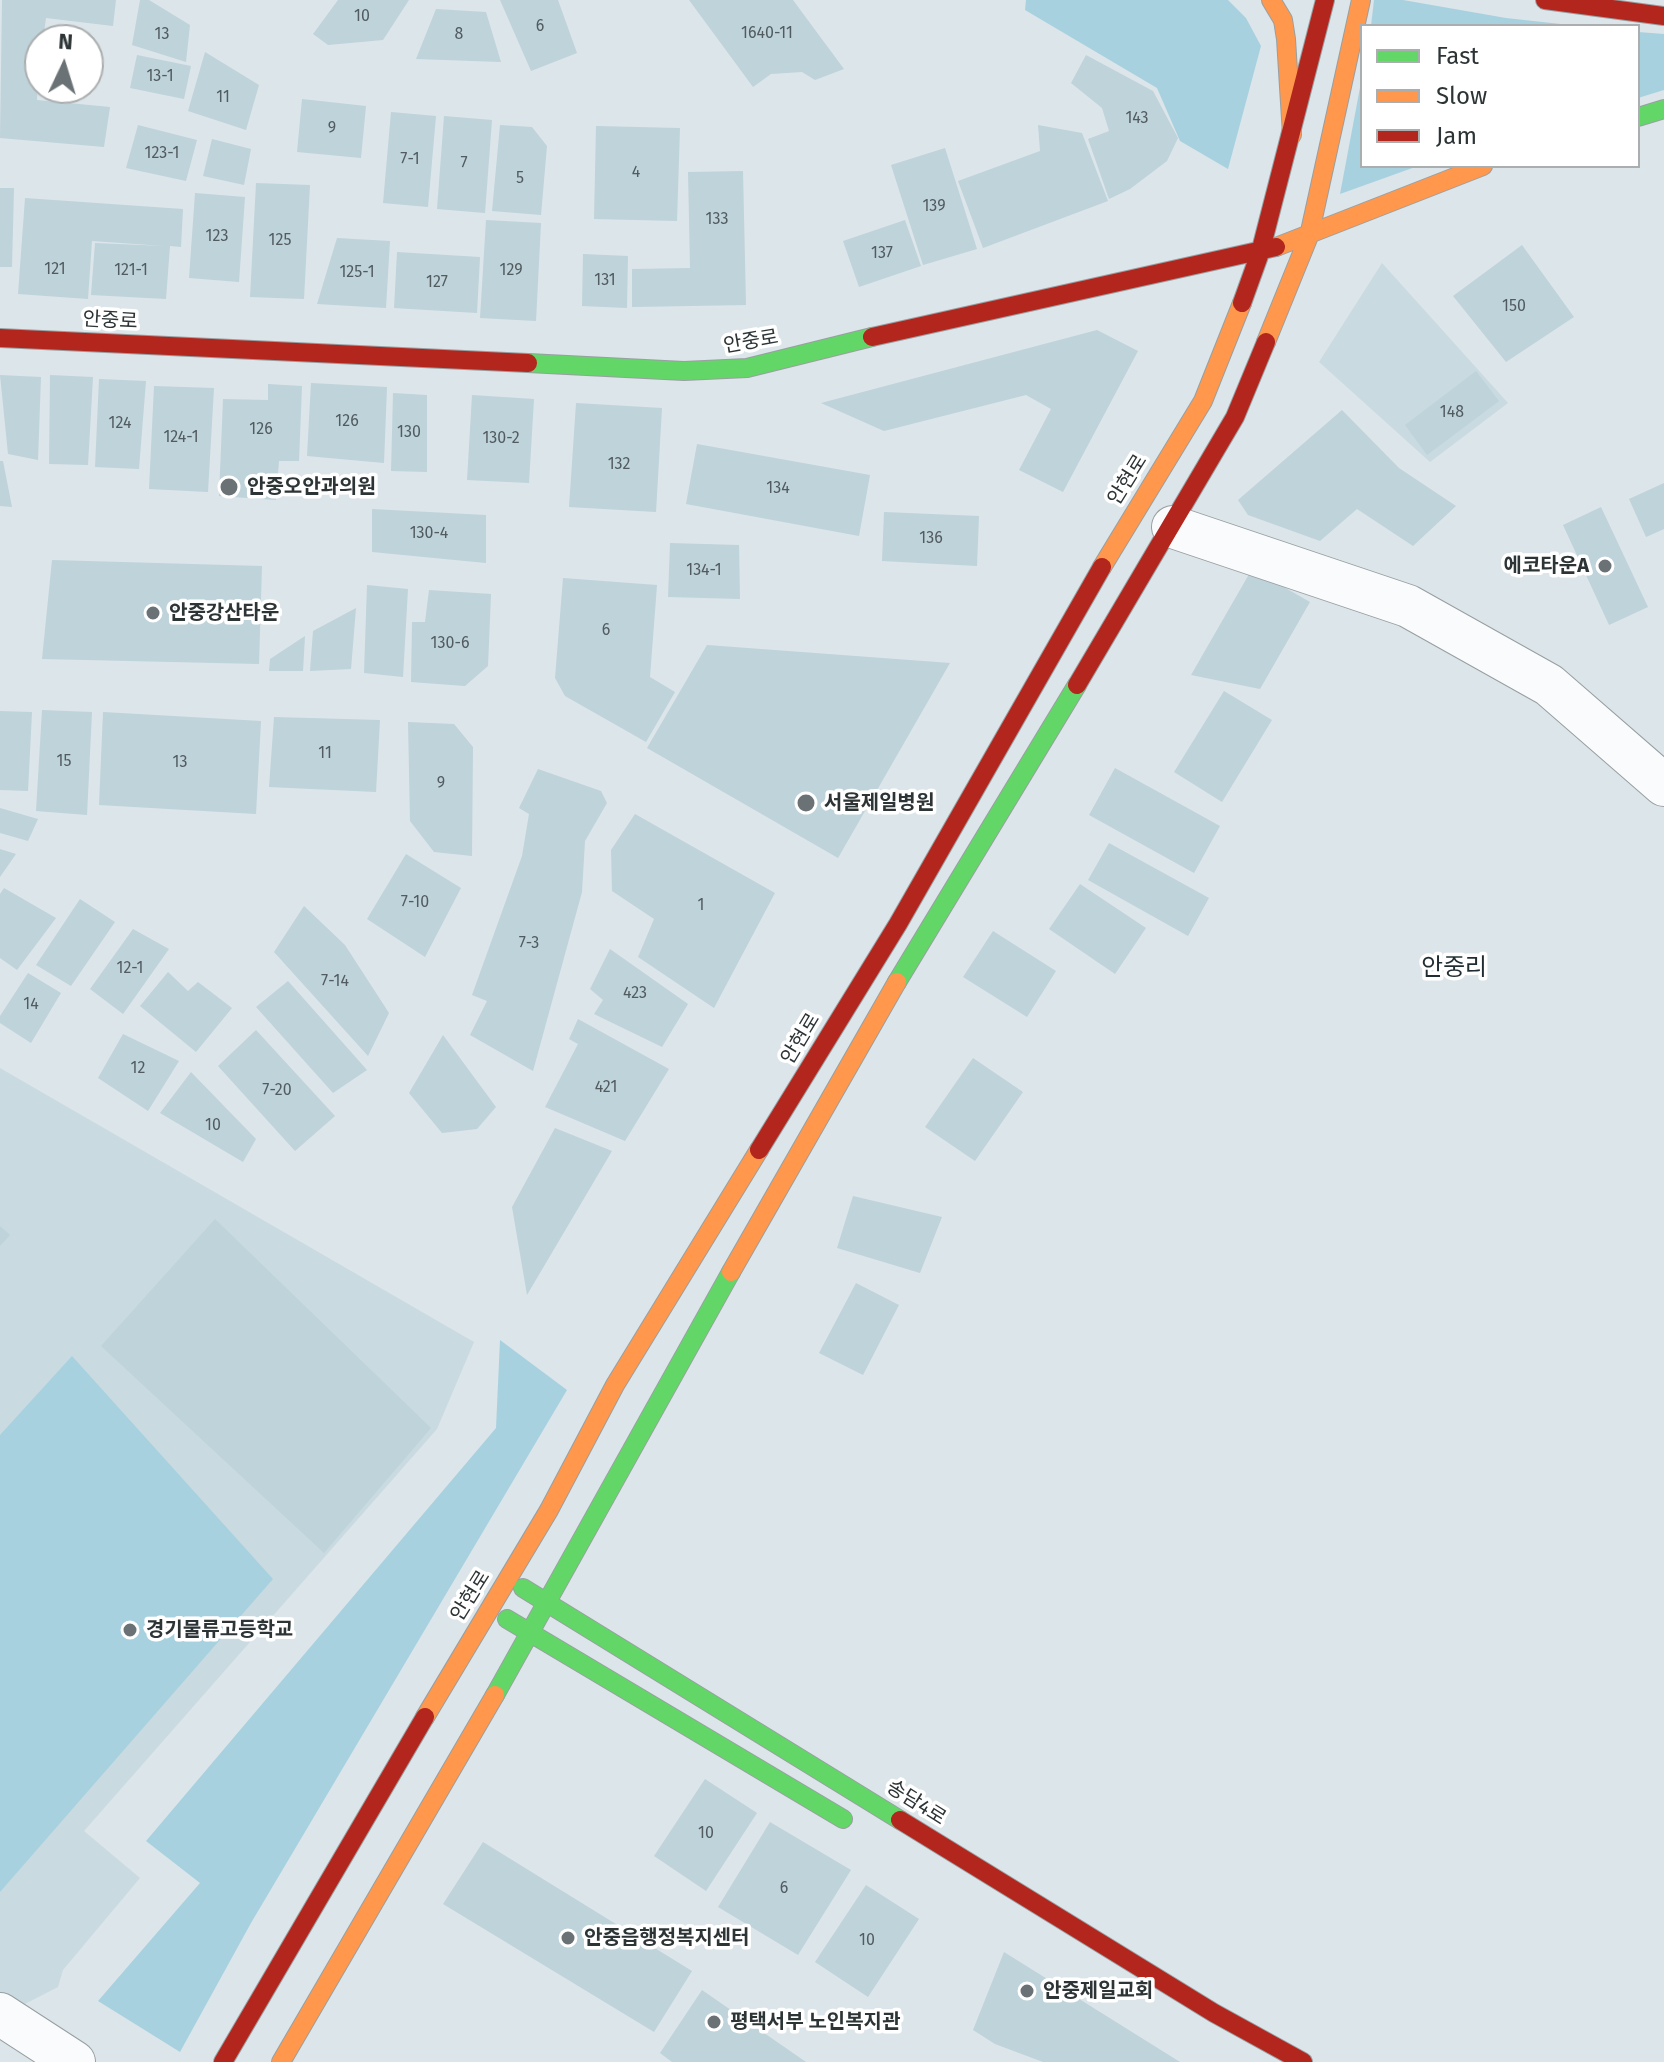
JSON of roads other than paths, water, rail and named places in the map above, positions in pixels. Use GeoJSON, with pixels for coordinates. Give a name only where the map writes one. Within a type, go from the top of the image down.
{"type":"FeatureCollection","features":[{"type":"Feature","properties":{"kind":"main road"},"geometry":{"type":"LineString","coordinates":[[1271,0],[1283,20],[1286,39],[1292,135]]}},
{"type":"Feature","properties":{"kind":"main road","name":"안현로"},"geometry":{"type":"LineString","coordinates":[[223,2062],[488,1608],[549,1510],[615,1385],[898,924],[1120,535],[1203,401],[1217,373],[1260,253],[1325,0]]}},
{"type":"Feature","properties":{"kind":"main road"},"geometry":{"type":"LineString","coordinates":[[281,2062],[532,1632],[654,1406],[924,935],[1173,527],[1235,417],[1309,236],[1361,0]]}},
{"type":"Feature","properties":{"kind":"main road"},"geometry":{"type":"LineString","coordinates":[[1545,0],[1664,16]]}},
{"type":"Feature","properties":{"kind":"main road"},"geometry":{"type":"LineString","coordinates":[[1640,116],[1664,109]]}},
{"type":"Feature","properties":{"kind":"main road","name":"안중로"},"geometry":{"type":"LineString","coordinates":[[0,338],[684,371],[747,368],[938,321],[1260,253],[1478,168]]}},
{"type":"Feature","properties":{"kind":"main road","name":"송담4로"},"geometry":{"type":"LineString","coordinates":[[507,1579],[548,1601],[1214,2013],[1303,2062]]}},
{"type":"Feature","properties":{"kind":"main road"},"geometry":{"type":"LineString","coordinates":[[488,1608],[855,1826]]}},
{"type":"Feature","properties":{"kind":"main road"},"geometry":{"type":"LineString","coordinates":[[1214,2013],[1242,2050]]}},
{"type":"Feature","properties":{"kind":"street"},"geometry":{"type":"LineString","coordinates":[[1173,527],[1408,606],[1549,685],[1664,785]]}},
{"type":"Feature","properties":{"kind":"street"},"geometry":{"type":"LineString","coordinates":[[0,2014],[74,2062]]}},
{"type":"Feature","properties":{"kind":"place","name":"안중오안과의원"},"geometry":{"type":"Point","coordinates":[229,487]}},
{"type":"Feature","properties":{"kind":"place","name":"에코타운A"},"geometry":{"type":"Point","coordinates":[1605,566]}},
{"type":"Feature","properties":{"kind":"place","name":"안중강산타운"},"geometry":{"type":"Point","coordinates":[153,613]}},
{"type":"Feature","properties":{"kind":"place","name":"서울제일병원"},"geometry":{"type":"Point","coordinates":[806,803]}},
{"type":"Feature","properties":{"kind":"place","name":"경기물류고등학교"},"geometry":{"type":"Point","coordinates":[130,1630]}},
{"type":"Feature","properties":{"kind":"place","name":"안중읍행정복지센터"},"geometry":{"type":"Point","coordinates":[568,1938]}},
{"type":"Feature","properties":{"kind":"place","name":"안중제일교회"},"geometry":{"type":"Point","coordinates":[1027,1991]}},
{"type":"Feature","properties":{"kind":"place","name":"평택서부 노인복지관"},"geometry":{"type":"Point","coordinates":[714,2022]}},
{"type":"Feature","properties":{"kind":"district","name":"안중리"},"geometry":{"type":"Point","coordinates":[1454,968]}}]}
